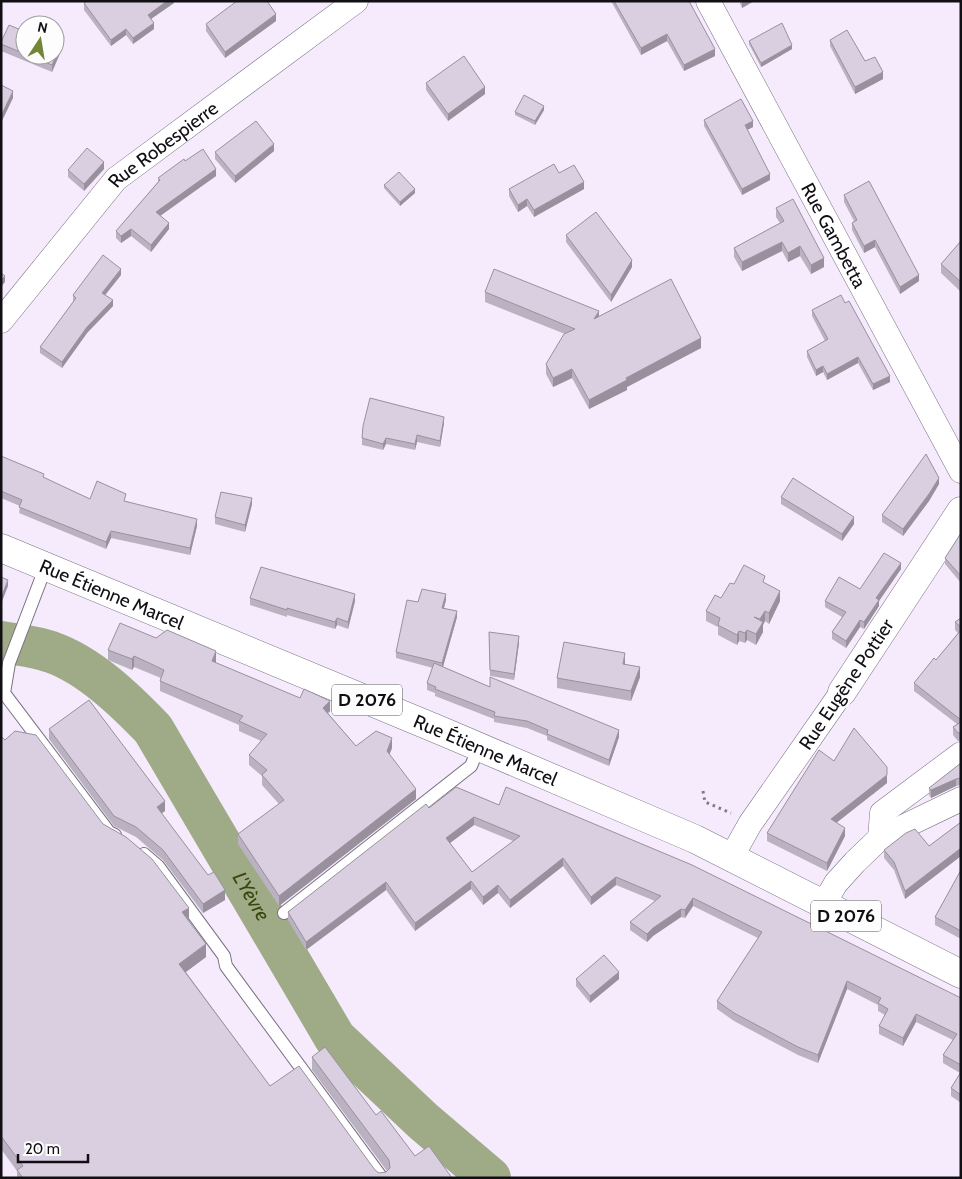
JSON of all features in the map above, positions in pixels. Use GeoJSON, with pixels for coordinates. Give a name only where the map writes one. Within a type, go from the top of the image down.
{"type":"FeatureCollection","features":[{"type":"Feature","properties":{"kind":"main road","name":"Rue Eugène Pottier"},"geometry":{"type":"LineString","coordinates":[[842,692],[961,511]]}},
{"type":"Feature","properties":{"kind":"main road","name":"Rue Étienne Marcel"},"geometry":{"type":"LineString","coordinates":[[1,548],[695,839],[961,974]]}},
{"type":"Feature","properties":{"kind":"street","name":"Rue Gambetta"},"geometry":{"type":"LineString","coordinates":[[708,1],[961,471]]}},
{"type":"Feature","properties":{"kind":"street","name":"Rue Robespierre"},"geometry":{"type":"LineString","coordinates":[[1,321],[116,179],[349,3]]}},
{"type":"Feature","properties":{"kind":"street","name":"Rue Eugène Pottier"},"geometry":{"type":"LineString","coordinates":[[731,858],[750,824],[842,692]]}},
{"type":"Feature","properties":{"kind":"street"},"geometry":{"type":"LineString","coordinates":[[880,838],[882,813],[961,754]]}},
{"type":"Feature","properties":{"kind":"street"},"geometry":{"type":"LineString","coordinates":[[823,905],[836,883],[880,838],[961,798]]}},
{"type":"Feature","properties":{"kind":"lane"},"geometry":{"type":"LineString","coordinates":[[46,566],[9,663],[3,694],[109,832],[124,840]]}},
{"type":"Feature","properties":{"kind":"lane"},"geometry":{"type":"LineString","coordinates":[[284,913],[471,766],[479,747]]}},
{"type":"Feature","properties":{"kind":"lane"},"geometry":{"type":"LineString","coordinates":[[138,849],[158,866],[224,956],[226,966],[382,1178]]}},
{"type":"Feature","properties":{"kind":"path"},"geometry":{"type":"LineString","coordinates":[[703,791],[705,802],[735,814]]}},
{"type":"Feature","properties":{"kind":"building"},"geometry":{"type":"Polygon","coordinates":[[[87,1],[167,1],[148,15],[154,23],[133,38],[126,29],[111,40],[84,3],[87,1]]]}},
{"type":"Feature","properties":{"kind":"building"},"geometry":{"type":"Polygon","coordinates":[[[237,1],[267,1],[276,14],[225,52],[206,24],[237,1]]]}},
{"type":"Feature","properties":{"kind":"building"},"geometry":{"type":"Polygon","coordinates":[[[614,1],[689,1],[715,49],[684,65],[667,34],[641,48],[614,1]]]}},
{"type":"Feature","properties":{"kind":"building"},"geometry":{"type":"Polygon","coordinates":[[[782,23],[792,45],[761,63],[749,41],[782,23]]]}},
{"type":"Feature","properties":{"kind":"building"},"geometry":{"type":"Polygon","coordinates":[[[9,25],[15,28],[15,50],[1,44],[9,25]]]}},
{"type":"Feature","properties":{"kind":"building"},"geometry":{"type":"Polygon","coordinates":[[[847,30],[865,61],[875,57],[883,72],[855,87],[830,40],[847,30]]]}},
{"type":"Feature","properties":{"kind":"building"},"geometry":{"type":"Polygon","coordinates":[[[464,56],[485,87],[448,114],[426,83],[464,56]]]}},
{"type":"Feature","properties":{"kind":"building"},"geometry":{"type":"Polygon","coordinates":[[[1,85],[13,91],[1,116],[1,85]]]}},
{"type":"Feature","properties":{"kind":"building"},"geometry":{"type":"Polygon","coordinates":[[[524,95],[544,106],[535,121],[515,112],[524,95]]]}},
{"type":"Feature","properties":{"kind":"building"},"geometry":{"type":"Polygon","coordinates":[[[741,99],[753,121],[745,125],[770,174],[742,189],[704,120],[741,99]]]}},
{"type":"Feature","properties":{"kind":"building"},"geometry":{"type":"Polygon","coordinates":[[[256,121],[274,144],[235,176],[215,152],[256,121]]]}},
{"type":"Feature","properties":{"kind":"building"},"geometry":{"type":"Polygon","coordinates":[[[87,148],[104,162],[84,184],[68,170],[87,148]]]}},
{"type":"Feature","properties":{"kind":"building"},"geometry":{"type":"Polygon","coordinates":[[[203,149],[216,169],[156,212],[169,223],[151,245],[131,229],[121,236],[116,231],[160,180],[158,178],[184,159],[185,161],[203,149]]]}},
{"type":"Feature","properties":{"kind":"building"},"geometry":{"type":"Polygon","coordinates":[[[554,164],[559,173],[574,165],[584,182],[534,210],[527,199],[518,205],[509,189],[554,164]]]}},
{"type":"Feature","properties":{"kind":"building"},"geometry":{"type":"Polygon","coordinates":[[[399,172],[415,189],[400,202],[384,185],[399,172]]]}},
{"type":"Feature","properties":{"kind":"building"},"geometry":{"type":"Polygon","coordinates":[[[869,181],[919,275],[900,287],[875,240],[864,246],[852,223],[857,220],[844,195],[869,181]]]}},
{"type":"Feature","properties":{"kind":"building"},"geometry":{"type":"Polygon","coordinates":[[[793,199],[824,258],[811,265],[800,246],[788,253],[782,242],[742,262],[734,248],[784,221],[776,208],[793,199]]]}},
{"type":"Feature","properties":{"kind":"building"},"geometry":{"type":"Polygon","coordinates":[[[596,212],[632,260],[611,295],[566,235],[596,212]]]}},
{"type":"Feature","properties":{"kind":"building"},"geometry":{"type":"Polygon","coordinates":[[[961,241],[961,282],[941,264],[961,241]]]}},
{"type":"Feature","properties":{"kind":"building"},"geometry":{"type":"Polygon","coordinates":[[[103,255],[121,269],[102,293],[113,300],[87,327],[62,362],[40,347],[76,298],[73,295],[103,255]]]}},
{"type":"Feature","properties":{"kind":"building"},"geometry":{"type":"Polygon","coordinates":[[[494,269],[599,311],[594,319],[671,279],[701,338],[589,400],[572,369],[553,378],[546,364],[564,334],[575,329],[485,292],[494,269]]]}},
{"type":"Feature","properties":{"kind":"building"},"geometry":{"type":"Polygon","coordinates":[[[841,295],[845,303],[849,301],[890,376],[873,384],[858,357],[827,374],[823,366],[816,370],[807,351],[828,339],[812,310],[841,295]]]}},
{"type":"Feature","properties":{"kind":"building"},"geometry":{"type":"Polygon","coordinates":[[[370,398],[444,417],[440,441],[417,435],[415,444],[386,438],[383,444],[362,438],[370,398]]]}},
{"type":"Feature","properties":{"kind":"building"},"geometry":{"type":"Polygon","coordinates":[[[926,454],[939,478],[903,529],[882,515],[926,454]]]}},
{"type":"Feature","properties":{"kind":"building"},"geometry":{"type":"Polygon","coordinates":[[[1,456],[44,474],[43,477],[90,499],[97,481],[126,494],[124,501],[197,519],[190,548],[111,531],[106,542],[19,507],[22,500],[1,491],[1,456]]]}},
{"type":"Feature","properties":{"kind":"building"},"geometry":{"type":"Polygon","coordinates":[[[793,478],[854,517],[842,534],[781,497],[793,478]]]}},
{"type":"Feature","properties":{"kind":"building"},"geometry":{"type":"Polygon","coordinates":[[[221,492],[252,498],[245,525],[215,517],[221,492]]]}},
{"type":"Feature","properties":{"kind":"building"},"geometry":{"type":"Polygon","coordinates":[[[961,533],[961,576],[945,558],[961,533]]]}},
{"type":"Feature","properties":{"kind":"building"},"geometry":{"type":"Polygon","coordinates":[[[884,553],[901,563],[876,598],[879,600],[864,622],[860,620],[846,641],[832,632],[846,612],[825,601],[839,577],[860,589],[884,553]]]}},
{"type":"Feature","properties":{"kind":"building"},"geometry":{"type":"Polygon","coordinates":[[[744,565],[765,576],[763,582],[780,591],[769,613],[765,611],[760,619],[754,617],[763,622],[756,634],[747,630],[745,633],[739,631],[737,635],[718,625],[720,618],[706,611],[715,595],[721,598],[730,583],[734,584],[744,565]]]}},
{"type":"Feature","properties":{"kind":"building"},"geometry":{"type":"Polygon","coordinates":[[[261,567],[355,594],[348,622],[337,618],[335,622],[250,598],[261,567]]]}},
{"type":"Feature","properties":{"kind":"building"},"geometry":{"type":"Polygon","coordinates":[[[1,577],[8,580],[1,598],[1,577]]]}},
{"type":"Feature","properties":{"kind":"building"},"geometry":{"type":"Polygon","coordinates":[[[422,589],[446,594],[442,608],[457,611],[442,663],[396,652],[407,600],[418,602],[422,589]]]}},
{"type":"Feature","properties":{"kind":"building"},"geometry":{"type":"Polygon","coordinates":[[[961,618],[961,627],[955,622],[961,618]]]}},
{"type":"Feature","properties":{"kind":"building"},"geometry":{"type":"Polygon","coordinates":[[[120,623],[156,638],[167,630],[216,651],[212,661],[300,698],[304,689],[330,701],[323,708],[356,746],[376,731],[392,738],[387,751],[416,789],[279,896],[238,834],[284,800],[262,775],[267,770],[249,755],[267,734],[239,721],[243,716],[160,681],[164,670],[134,656],[132,659],[108,650],[120,623]]]}},
{"type":"Feature","properties":{"kind":"building"},"geometry":{"type":"Polygon","coordinates":[[[961,630],[961,720],[914,683],[934,658],[936,660],[961,630]]]}},
{"type":"Feature","properties":{"kind":"building"},"geometry":{"type":"Polygon","coordinates":[[[489,632],[519,636],[514,674],[490,670],[489,632]]]}},
{"type":"Feature","properties":{"kind":"building"},"geometry":{"type":"Polygon","coordinates":[[[564,642],[625,653],[623,664],[640,667],[631,691],[557,678],[564,642]]]}},
{"type":"Feature","properties":{"kind":"building"},"geometry":{"type":"Polygon","coordinates":[[[434,663],[490,687],[490,677],[619,730],[609,760],[547,734],[548,730],[527,721],[494,716],[495,712],[435,689],[436,687],[427,683],[434,663]]]}},
{"type":"Feature","properties":{"kind":"building"},"geometry":{"type":"Polygon","coordinates":[[[89,700],[165,801],[157,807],[208,875],[214,872],[225,890],[203,904],[163,850],[136,827],[114,816],[49,729],[89,700]]]}},
{"type":"Feature","properties":{"kind":"building"},"geometry":{"type":"Polygon","coordinates":[[[961,722],[961,733],[958,733],[953,727],[961,722]]]}},
{"type":"Feature","properties":{"kind":"building"},"geometry":{"type":"Polygon","coordinates":[[[854,728],[887,767],[887,775],[831,819],[845,828],[827,863],[767,833],[819,750],[834,761],[854,728]]]}},
{"type":"Feature","properties":{"kind":"building"},"geometry":{"type":"Polygon","coordinates":[[[15,731],[36,735],[103,824],[126,837],[152,859],[189,908],[182,912],[206,944],[179,964],[270,1086],[299,1066],[375,1170],[379,1173],[386,1172],[390,1168],[389,1160],[312,1057],[325,1047],[376,1115],[381,1111],[415,1156],[429,1146],[452,1178],[23,1178],[17,1170],[23,1166],[1,1136],[1,736],[5,740],[15,731]]]}},
{"type":"Feature","properties":{"kind":"building"},"geometry":{"type":"Polygon","coordinates":[[[961,763],[961,778],[931,790],[929,788],[961,763]]]}},
{"type":"Feature","properties":{"kind":"building"},"geometry":{"type":"Polygon","coordinates":[[[456,787],[499,805],[506,787],[692,865],[961,998],[961,1065],[943,1055],[957,1034],[916,1014],[903,1038],[879,1026],[888,1009],[878,1003],[881,998],[847,981],[818,1055],[798,1047],[734,1013],[717,1001],[762,932],[693,898],[685,910],[681,909],[647,934],[630,922],[661,896],[616,877],[591,897],[563,858],[510,900],[498,885],[483,897],[471,881],[415,923],[386,882],[306,942],[288,912],[426,804],[429,808],[456,787]],[[474,817],[446,838],[472,872],[520,836],[474,817]]]}},
{"type":"Feature","properties":{"kind":"building"},"geometry":{"type":"Polygon","coordinates":[[[961,822],[961,848],[905,891],[894,862],[884,850],[906,833],[915,829],[929,846],[961,822]]]}},
{"type":"Feature","properties":{"kind":"building"},"geometry":{"type":"Polygon","coordinates":[[[961,870],[961,931],[935,917],[961,870]]]}},
{"type":"Feature","properties":{"kind":"building"},"geometry":{"type":"Polygon","coordinates":[[[604,955],[619,972],[590,996],[576,979],[604,955]]]}},
{"type":"Feature","properties":{"kind":"building"},"geometry":{"type":"Polygon","coordinates":[[[961,1072],[961,1095],[951,1088],[961,1072]]]}},
{"type":"Feature","properties":{"kind":"waterway","name":"L'Yèvre"},"geometry":{"type":"LineString","coordinates":[[1,642],[45,650],[79,665],[106,684],[153,729],[335,1038],[423,1121],[490,1178]]}}]}
